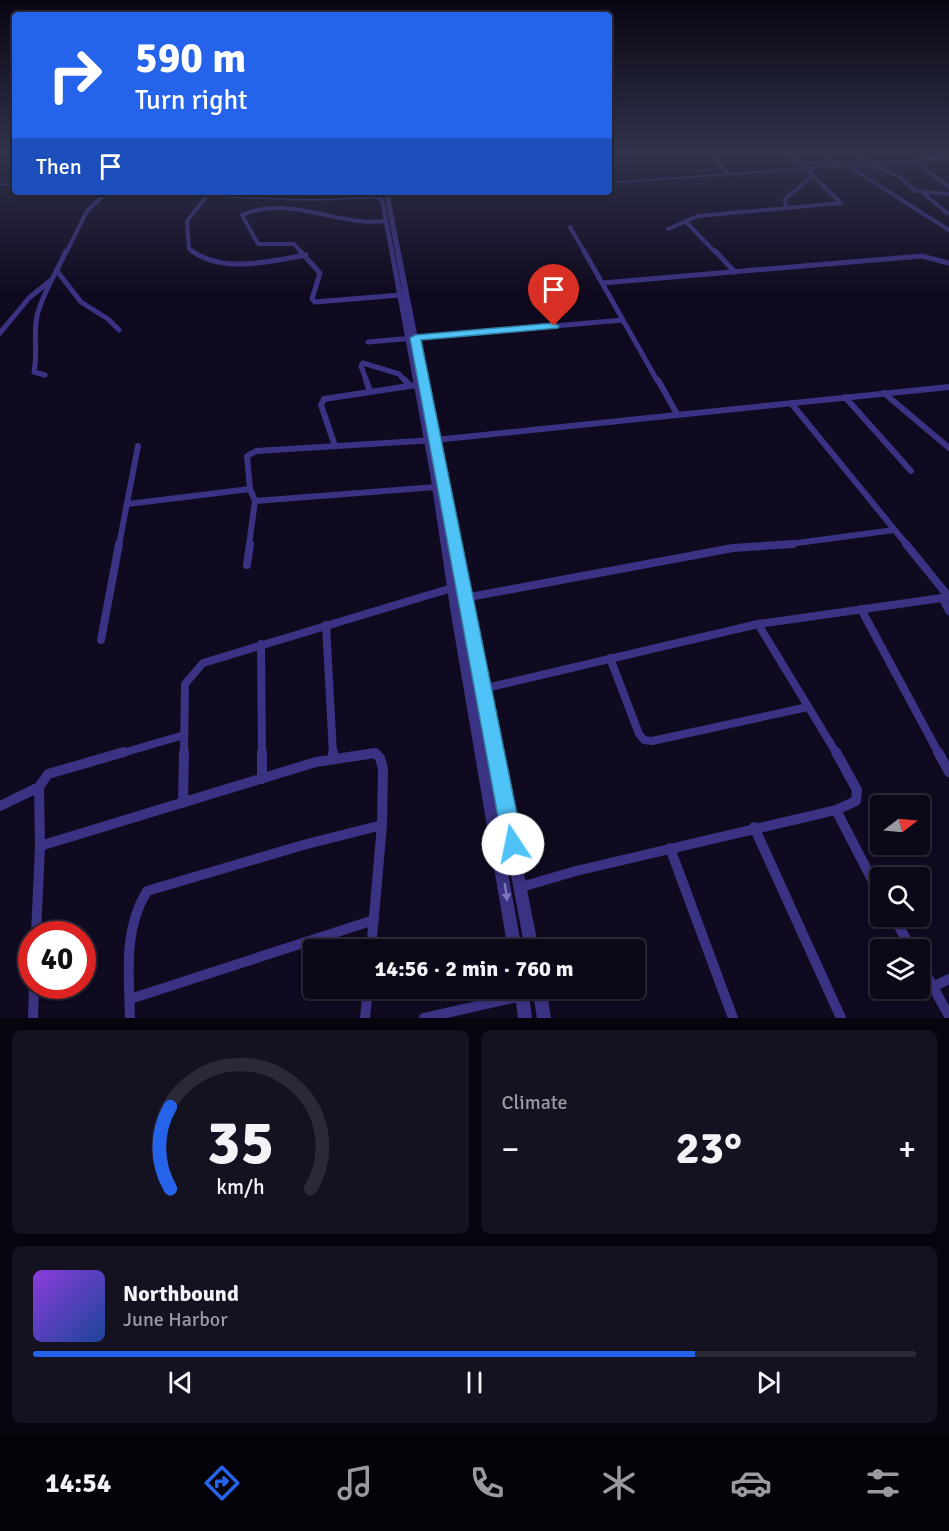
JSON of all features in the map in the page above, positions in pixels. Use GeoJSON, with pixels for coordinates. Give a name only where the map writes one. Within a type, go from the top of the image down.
{"type":"FeatureCollection","features":[{"type":"Feature","properties":{"kind":"street"},"geometry":{"type":"LineString","coordinates":[[45,375],[34,372],[38,351],[34,337],[38,313],[51,280],[87,211],[100,199]]}},
{"type":"Feature","properties":{"kind":"street"},"geometry":{"type":"LineString","coordinates":[[205,199],[187,220],[189,249],[199,258],[256,263],[306,255]]}},
{"type":"Feature","properties":{"kind":"street"},"geometry":{"type":"LineString","coordinates":[[259,199],[344,199]]}},
{"type":"Feature","properties":{"kind":"street"},"geometry":{"type":"LineString","coordinates":[[379,199],[382,200],[400,296],[412,338],[413,386],[431,440],[452,588],[513,939]]}},
{"type":"Feature","properties":{"kind":"street"},"geometry":{"type":"LineString","coordinates":[[392,199],[412,338],[431,440],[530,939]]}},
{"type":"Feature","properties":{"kind":"street"},"geometry":{"type":"LineString","coordinates":[[786,199],[786,208]]}},
{"type":"Feature","properties":{"kind":"street"},"geometry":{"type":"LineString","coordinates":[[668,229],[704,215],[841,203],[836,199]]}},
{"type":"Feature","properties":{"kind":"street"},"geometry":{"type":"LineString","coordinates":[[900,199],[949,230]]}},
{"type":"Feature","properties":{"kind":"street"},"geometry":{"type":"LineString","coordinates":[[930,199],[947,213]]}},
{"type":"Feature","properties":{"kind":"street"},"geometry":{"type":"LineString","coordinates":[[385,221],[361,222],[304,210],[250,211],[242,215],[258,244],[294,244],[306,255],[320,273],[312,299],[315,302],[400,296]]}},
{"type":"Feature","properties":{"kind":"street"},"geometry":{"type":"LineString","coordinates":[[685,221],[735,272]]}},
{"type":"Feature","properties":{"kind":"street"},"geometry":{"type":"LineString","coordinates":[[570,227],[677,414]]}},
{"type":"Feature","properties":{"kind":"street"},"geometry":{"type":"LineString","coordinates":[[602,283],[922,256],[949,263]]}},
{"type":"Feature","properties":{"kind":"street"},"geometry":{"type":"LineString","coordinates":[[57,271],[70,284],[81,302],[109,317],[119,330]]}},
{"type":"Feature","properties":{"kind":"street"},"geometry":{"type":"LineString","coordinates":[[0,333],[9,327],[17,312],[39,288],[51,280]]}},
{"type":"Feature","properties":{"kind":"street"},"geometry":{"type":"LineString","coordinates":[[368,342],[623,320]]}},
{"type":"Feature","properties":{"kind":"street"},"geometry":{"type":"LineString","coordinates":[[370,391],[361,366],[363,363],[399,374],[413,386]]}},
{"type":"Feature","properties":{"kind":"street"},"geometry":{"type":"LineString","coordinates":[[335,446],[322,402],[327,398],[413,386]]}},
{"type":"Feature","properties":{"kind":"street"},"geometry":{"type":"LineString","coordinates":[[247,565],[255,501],[249,489],[247,456],[250,452],[431,440],[949,387]]}},
{"type":"Feature","properties":{"kind":"street"},"geometry":{"type":"LineString","coordinates":[[884,393],[949,448]]}},
{"type":"Feature","properties":{"kind":"street"},"geometry":{"type":"LineString","coordinates":[[845,397],[911,471]]}},
{"type":"Feature","properties":{"kind":"street"},"geometry":{"type":"LineString","coordinates":[[791,403],[947,598],[949,611]]}},
{"type":"Feature","properties":{"kind":"street"},"geometry":{"type":"LineString","coordinates":[[100,640],[138,446]]}},
{"type":"Feature","properties":{"kind":"street"},"geometry":{"type":"LineString","coordinates":[[255,501],[436,487]]}},
{"type":"Feature","properties":{"kind":"street"},"geometry":{"type":"LineString","coordinates":[[128,504],[249,489]]}},
{"type":"Feature","properties":{"kind":"street"},"geometry":{"type":"LineString","coordinates":[[464,598],[733,548],[770,547],[894,530]]}},
{"type":"Feature","properties":{"kind":"street"},"geometry":{"type":"LineString","coordinates":[[183,803],[186,684],[189,675],[203,663],[452,588]]}},
{"type":"Feature","properties":{"kind":"street"},"geometry":{"type":"LineString","coordinates":[[482,689],[758,624],[947,598]]}},
{"type":"Feature","properties":{"kind":"street"},"geometry":{"type":"LineString","coordinates":[[861,609],[949,772]]}},
{"type":"Feature","properties":{"kind":"street"},"geometry":{"type":"LineString","coordinates":[[521,887],[576,870],[754,827],[836,810],[856,801],[857,790],[758,624]]}},
{"type":"Feature","properties":{"kind":"street"},"geometry":{"type":"LineString","coordinates":[[326,625],[333,758]]}},
{"type":"Feature","properties":{"kind":"street"},"geometry":{"type":"LineString","coordinates":[[261,644],[262,778]]}},
{"type":"Feature","properties":{"kind":"street"},"geometry":{"type":"LineString","coordinates":[[609,658],[639,734],[644,740],[652,741],[808,707]]}},
{"type":"Feature","properties":{"kind":"street"},"geometry":{"type":"LineString","coordinates":[[0,806],[39,787],[48,774],[184,735]]}},
{"type":"Feature","properties":{"kind":"street"},"geometry":{"type":"LineString","coordinates":[[40,846],[333,758],[375,753],[381,758],[383,769],[382,825],[372,939]]}},
{"type":"Feature","properties":{"kind":"street"},"geometry":{"type":"LineString","coordinates":[[37,921],[40,846],[39,787]]}},
{"type":"Feature","properties":{"kind":"street"},"geometry":{"type":"LineString","coordinates":[[836,810],[870,876]]}},
{"type":"Feature","properties":{"kind":"street"},"geometry":{"type":"LineString","coordinates":[[130,1018],[130,934],[134,913],[147,891],[292,848],[382,825]]}},
{"type":"Feature","properties":{"kind":"street"},"geometry":{"type":"LineString","coordinates":[[754,827],[841,1018]]}},
{"type":"Feature","properties":{"kind":"street"},"geometry":{"type":"LineString","coordinates":[[670,848],[733,1018]]}},
{"type":"Feature","properties":{"kind":"street"},"geometry":{"type":"LineString","coordinates":[[130,999],[374,920]]}},
{"type":"Feature","properties":{"kind":"street"},"geometry":{"type":"LineString","coordinates":[[933,987],[949,979]]}},
{"type":"Feature","properties":{"kind":"street"},"geometry":{"type":"LineString","coordinates":[[930,981],[949,1016]]}},
{"type":"Feature","properties":{"kind":"street"},"geometry":{"type":"LineString","coordinates":[[33,1018],[34,999]]}},
{"type":"Feature","properties":{"kind":"street"},"geometry":{"type":"LineString","coordinates":[[365,1018],[367,999]]}},
{"type":"Feature","properties":{"kind":"street"},"geometry":{"type":"LineString","coordinates":[[424,1018],[496,999]]}},
{"type":"Feature","properties":{"kind":"street"},"geometry":{"type":"LineString","coordinates":[[523,999],[525,1018]]}},
{"type":"Feature","properties":{"kind":"street"},"geometry":{"type":"LineString","coordinates":[[541,999],[544,1018]]}},
{"type":"Feature","properties":{"kind":"route"},"geometry":{"type":"LineString","coordinates":[[513,844],[415,338],[554,326]]}}]}
